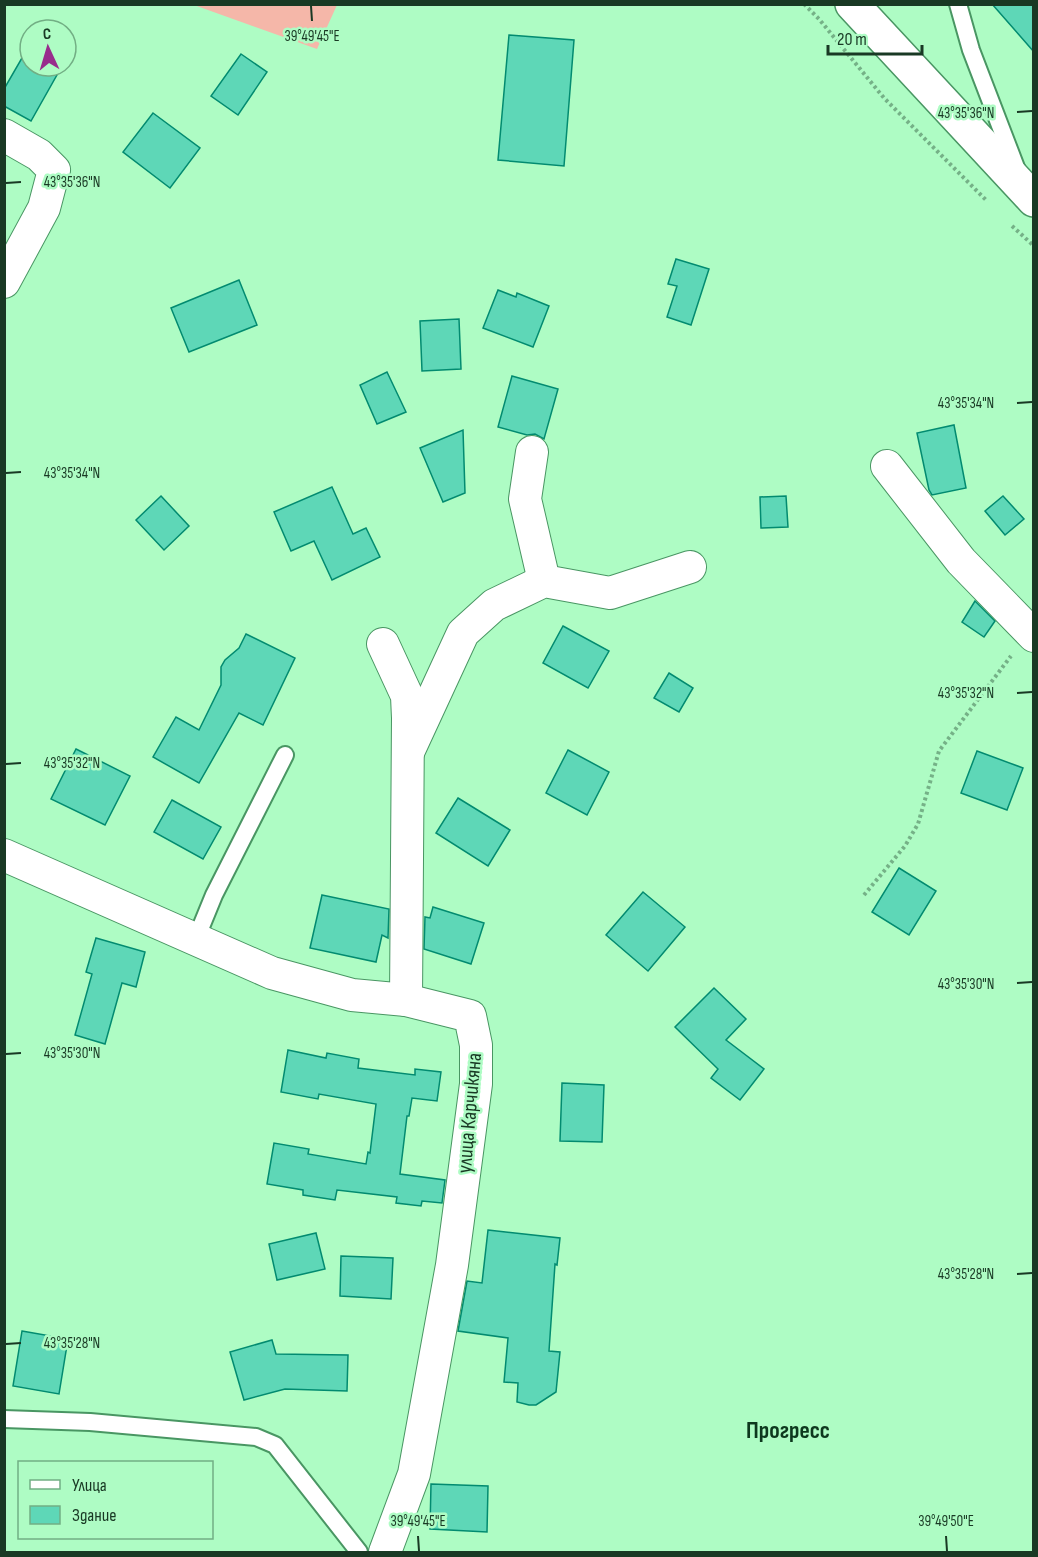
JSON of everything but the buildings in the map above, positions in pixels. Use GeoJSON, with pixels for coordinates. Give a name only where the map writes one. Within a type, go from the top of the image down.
{"type":"FeatureCollection","features":[{"type":"Feature","properties":{"kind":"street"},"geometry":{"type":"LineString","coordinates":[[852,4],[1030,196]]}},
{"type":"Feature","properties":{"kind":"street"},"geometry":{"type":"LineString","coordinates":[[4,135],[39,155],[54,170],[44,208],[4,282]]}},
{"type":"Feature","properties":{"kind":"street"},"geometry":{"type":"LineString","coordinates":[[532,452],[525,499],[544,582]]}},
{"type":"Feature","properties":{"kind":"street"},"geometry":{"type":"LineString","coordinates":[[887,466],[961,561],[1033,635]]}},
{"type":"Feature","properties":{"kind":"street"},"geometry":{"type":"LineString","coordinates":[[408,752],[463,633],[495,605],[544,582],[609,593],[690,567]]}},
{"type":"Feature","properties":{"kind":"street"},"geometry":{"type":"LineString","coordinates":[[383,644],[407,696],[406,1000]]}},
{"type":"Feature","properties":{"kind":"street","name":"улица Карчикяна"},"geometry":{"type":"LineString","coordinates":[[4,855],[272,973],[352,995],[406,1000],[470,1016],[476,1045],[476,1084],[452,1264],[414,1474],[385,1552]]}},
{"type":"Feature","properties":{"kind":"lane"},"geometry":{"type":"LineString","coordinates":[[958,4],[971,51],[1030,196]]}},
{"type":"Feature","properties":{"kind":"lane"},"geometry":{"type":"LineString","coordinates":[[196,939],[214,895],[285,755]]}},
{"type":"Feature","properties":{"kind":"lane"},"geometry":{"type":"LineString","coordinates":[[4,1419],[90,1422],[256,1437],[275,1445],[359,1552]]}},
{"type":"Feature","properties":{"kind":"path"},"geometry":{"type":"LineString","coordinates":[[804,4],[884,98],[992,206]]}},
{"type":"Feature","properties":{"kind":"path"},"geometry":{"type":"LineString","coordinates":[[1008,222],[1034,246]]}},
{"type":"Feature","properties":{"kind":"path"},"geometry":{"type":"LineString","coordinates":[[864,895],[905,846],[918,824],[939,751],[1004,664],[1033,635]]}},
{"type":"Feature","properties":{"kind":"shaded area"},"geometry":{"type":"Polygon","coordinates":[[[194,5],[337,5],[317,49],[194,5]]]}},
{"type":"Feature","properties":{"kind":"district","name":"Прогресс"},"geometry":{"type":"Point","coordinates":[788,1430]}}]}
